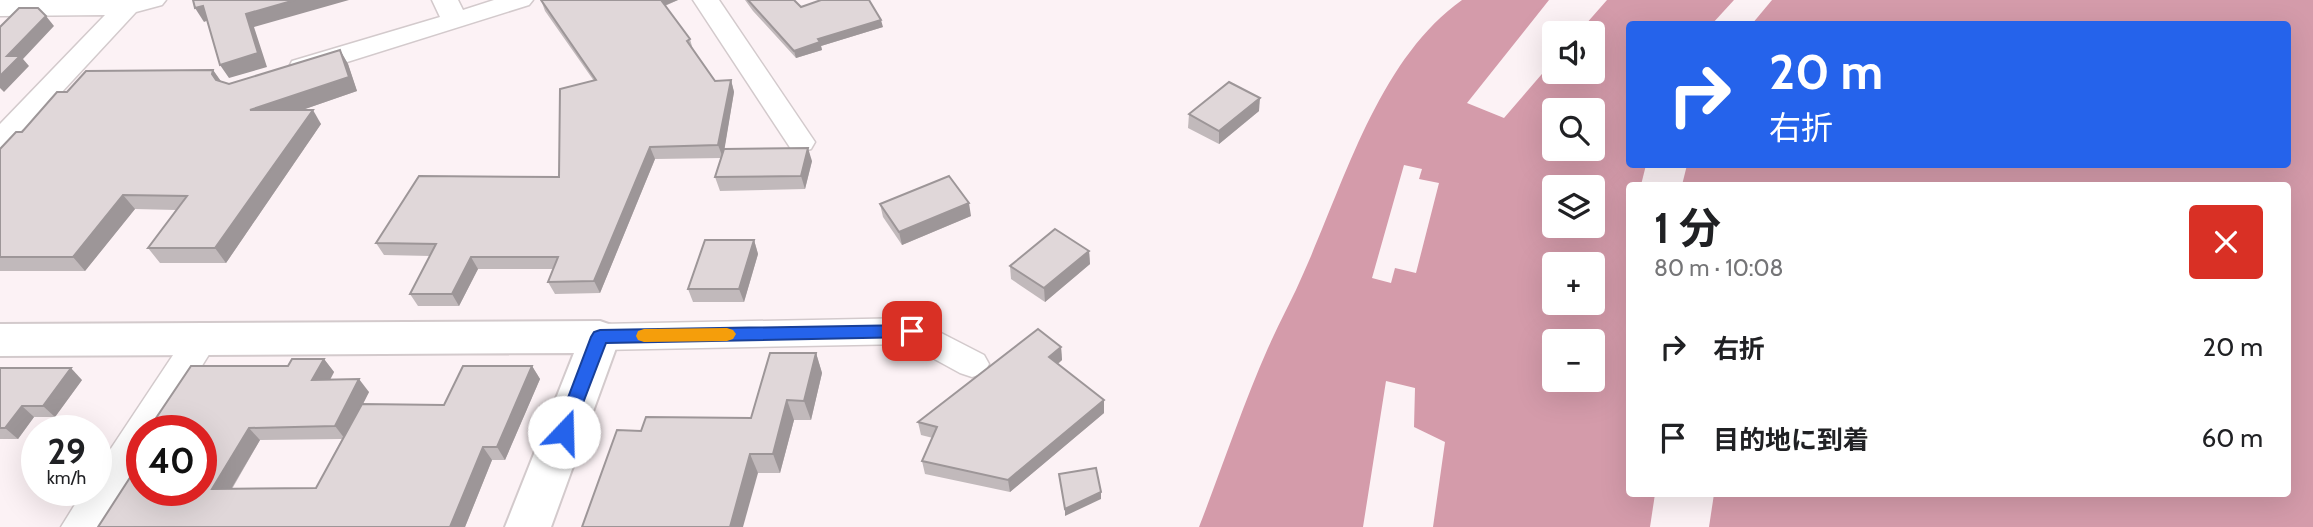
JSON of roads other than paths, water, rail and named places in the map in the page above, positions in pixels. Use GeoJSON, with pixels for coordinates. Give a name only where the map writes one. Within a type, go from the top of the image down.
{"type":"FeatureCollection","features":[{"type":"Feature","properties":{"kind":"street"},"geometry":{"type":"LineString","coordinates":[[276,75],[450,10],[520,0]]}},
{"type":"Feature","properties":{"kind":"street"},"geometry":{"type":"LineString","coordinates":[[706,0],[801,142]]}},
{"type":"Feature","properties":{"kind":"street"},"geometry":{"type":"LineString","coordinates":[[0,8],[140,4]]}},
{"type":"Feature","properties":{"kind":"street"},"geometry":{"type":"LineString","coordinates":[[0,141],[140,4]]}},
{"type":"Feature","properties":{"kind":"street"},"geometry":{"type":"LineString","coordinates":[[0,340],[600,337],[912,331],[972,364]]}},
{"type":"Feature","properties":{"kind":"street"},"geometry":{"type":"LineString","coordinates":[[527,527],[600,337]]}},
{"type":"Feature","properties":{"kind":"street"},"geometry":{"type":"LineString","coordinates":[[152,415],[201,340]]}},
{"type":"Feature","properties":{"kind":"street"},"geometry":{"type":"LineString","coordinates":[[80,527],[126,456]]}}]}
